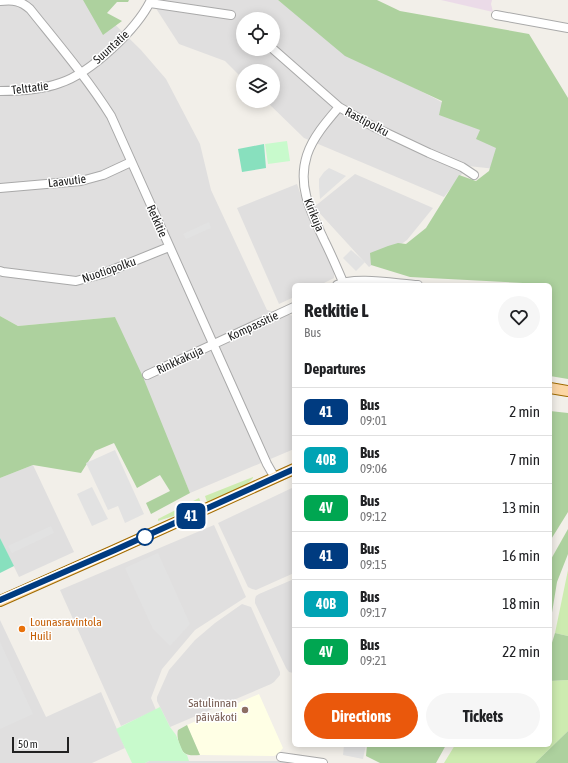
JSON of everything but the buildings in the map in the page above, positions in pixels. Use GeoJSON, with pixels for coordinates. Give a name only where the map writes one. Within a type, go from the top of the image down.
{"type":"FeatureCollection","features":[{"type":"Feature","properties":{"kind":"main road"},"geometry":{"type":"LineString","coordinates":[[552,388],[568,391]]}},
{"type":"Feature","properties":{"kind":"main road"},"geometry":{"type":"LineString","coordinates":[[0,600],[292,470]]}},
{"type":"Feature","properties":{"kind":"street","name":"Retkitie"},"geometry":{"type":"LineString","coordinates":[[0,1],[16,0],[27,6],[81,72],[111,116],[267,464],[275,478]]}},
{"type":"Feature","properties":{"kind":"street","name":"Suuntatie"},"geometry":{"type":"LineString","coordinates":[[81,72],[122,40],[151,2]]}},
{"type":"Feature","properties":{"kind":"street"},"geometry":{"type":"LineString","coordinates":[[151,2],[231,15]]}},
{"type":"Feature","properties":{"kind":"street"},"geometry":{"type":"LineString","coordinates":[[496,16],[568,28]]}},
{"type":"Feature","properties":{"kind":"street","name":"Rastipolku"},"geometry":{"type":"LineString","coordinates":[[280,55],[339,107],[374,127],[462,167],[474,175]]}},
{"type":"Feature","properties":{"kind":"street","name":"Telttatie"},"geometry":{"type":"LineString","coordinates":[[0,91],[41,89],[62,83],[81,72]]}},
{"type":"Feature","properties":{"kind":"street","name":"Kirikuja"},"geometry":{"type":"LineString","coordinates":[[339,107],[314,139],[307,154],[303,171],[308,207],[340,283]]}},
{"type":"Feature","properties":{"kind":"street","name":"Laavutie"},"geometry":{"type":"LineString","coordinates":[[0,188],[81,181],[103,175],[131,162]]}},
{"type":"Feature","properties":{"kind":"street","name":"Nuotiopolku"},"geometry":{"type":"LineString","coordinates":[[0,270],[3,272],[76,282],[102,274],[169,247]]}},
{"type":"Feature","properties":{"kind":"street"},"geometry":{"type":"LineString","coordinates":[[340,283],[361,281],[390,283]]}},
{"type":"Feature","properties":{"kind":"street","name":"Kompassitie"},"geometry":{"type":"LineString","coordinates":[[213,344],[292,308]]}},
{"type":"Feature","properties":{"kind":"street","name":"Rinkkakuja"},"geometry":{"type":"LineString","coordinates":[[147,375],[213,344]]}},
{"type":"Feature","properties":{"kind":"street"},"geometry":{"type":"LineString","coordinates":[[281,757],[323,763]]}},
{"type":"Feature","properties":{"kind":"shaded area"},"geometry":{"type":"Polygon","coordinates":[[[0,0],[90,0],[141,50],[166,79],[200,144],[211,190],[267,310],[292,316],[292,450],[190,493],[115,317],[18,326],[0,316],[0,0]]]}},
{"type":"Feature","properties":{"kind":"shaded area"},"geometry":{"type":"Polygon","coordinates":[[[152,0],[278,0],[352,55],[438,100],[498,138],[496,169],[468,166],[444,197],[304,138],[273,108],[280,108],[280,64],[236,64],[236,72],[225,61],[179,44],[152,0]]]}},
{"type":"Feature","properties":{"kind":"shaded area"},"geometry":{"type":"Polygon","coordinates":[[[441,0],[492,0],[491,4],[493,12],[441,0]]]}},
{"type":"Feature","properties":{"kind":"shaded area"},"geometry":{"type":"Polygon","coordinates":[[[329,168],[346,176],[320,199],[319,179],[329,168]]]}},
{"type":"Feature","properties":{"kind":"shaded area"},"geometry":{"type":"Polygon","coordinates":[[[355,174],[433,208],[407,240],[369,267],[314,207],[355,174]]]}},
{"type":"Feature","properties":{"kind":"shaded area"},"geometry":{"type":"Polygon","coordinates":[[[297,184],[306,210],[334,270],[334,278],[324,283],[292,283],[292,298],[279,304],[237,208],[297,184]]]}},
{"type":"Feature","properties":{"kind":"shaded area"},"geometry":{"type":"Polygon","coordinates":[[[209,222],[211,228],[186,239],[183,234],[209,222]]]}},
{"type":"Feature","properties":{"kind":"shaded area"},"geometry":{"type":"Polygon","coordinates":[[[351,250],[365,262],[356,271],[343,258],[351,250]]]}},
{"type":"Feature","properties":{"kind":"shaded area"},"geometry":{"type":"Polygon","coordinates":[[[115,450],[144,514],[125,523],[118,506],[108,510],[86,463],[115,450]]]}},
{"type":"Feature","properties":{"kind":"shaded area"},"geometry":{"type":"Polygon","coordinates":[[[33,465],[74,552],[19,577],[0,538],[0,478],[33,465]]]}},
{"type":"Feature","properties":{"kind":"shaded area"},"geometry":{"type":"Polygon","coordinates":[[[92,487],[108,519],[92,526],[77,494],[92,487]]]}},
{"type":"Feature","properties":{"kind":"shaded area"},"geometry":{"type":"Polygon","coordinates":[[[292,488],[292,574],[256,590],[248,587],[218,523],[292,488]]]}},
{"type":"Feature","properties":{"kind":"shaded area"},"geometry":{"type":"Polygon","coordinates":[[[214,525],[246,597],[195,630],[162,669],[151,698],[156,710],[121,726],[60,590],[214,525]]]}},
{"type":"Feature","properties":{"kind":"shaded area"},"geometry":{"type":"Polygon","coordinates":[[[51,526],[54,533],[12,553],[8,546],[51,526]]]}},
{"type":"Feature","properties":{"kind":"shaded area"},"geometry":{"type":"Polygon","coordinates":[[[158,553],[190,624],[170,646],[153,629],[125,568],[158,553]]]}},
{"type":"Feature","properties":{"kind":"shaded area"},"geometry":{"type":"Polygon","coordinates":[[[292,580],[292,673],[289,672],[286,668],[255,603],[256,596],[292,580]]]}},
{"type":"Feature","properties":{"kind":"shaded area"},"geometry":{"type":"Polygon","coordinates":[[[242,604],[251,607],[280,675],[271,684],[170,727],[157,701],[157,697],[169,670],[195,640],[215,623],[242,604]]]}},
{"type":"Feature","properties":{"kind":"shaded area"},"geometry":{"type":"Polygon","coordinates":[[[0,620],[46,717],[101,692],[125,748],[92,763],[0,763],[0,620]]]}},
{"type":"Feature","properties":{"kind":"shaded area"},"geometry":{"type":"Polygon","coordinates":[[[0,642],[33,714],[0,729],[0,642]]]}},
{"type":"Feature","properties":{"kind":"shaded area","name":"Satulinnan päiväkoti"},"geometry":{"type":"Polygon","coordinates":[[[259,694],[283,748],[278,754],[274,756],[200,755],[187,725],[259,694]]]}},
{"type":"Feature","properties":{"kind":"shaded area"},"geometry":{"type":"Polygon","coordinates":[[[344,747],[366,747],[363,759],[343,755],[344,747]]]}},
{"type":"Feature","properties":{"kind":"shaded area"},"geometry":{"type":"Polygon","coordinates":[[[149,761],[282,761],[297,763],[145,763],[149,761]]]}},
{"type":"Feature","properties":{"kind":"green space"},"geometry":{"type":"Polygon","coordinates":[[[83,0],[129,0],[128,2],[117,2],[107,13],[122,21],[103,35],[83,0]]]}},
{"type":"Feature","properties":{"kind":"green space"},"geometry":{"type":"Polygon","coordinates":[[[278,0],[377,0],[400,11],[529,34],[568,98],[568,379],[552,376],[552,283],[523,283],[410,277],[371,265],[370,253],[398,243],[406,244],[426,228],[459,175],[476,181],[489,171],[496,148],[476,139],[480,130],[439,115],[442,101],[345,56],[278,0]]]}},
{"type":"Feature","properties":{"kind":"green space"},"geometry":{"type":"Polygon","coordinates":[[[287,141],[290,161],[268,164],[265,144],[287,141]]]}},
{"type":"Feature","properties":{"kind":"green space"},"geometry":{"type":"Polygon","coordinates":[[[264,144],[266,168],[242,172],[238,149],[264,144]]]}},
{"type":"Feature","properties":{"kind":"green space"},"geometry":{"type":"Polygon","coordinates":[[[0,316],[18,326],[115,317],[143,377],[190,493],[151,514],[146,503],[170,491],[160,475],[137,488],[114,443],[95,451],[81,473],[33,465],[0,478],[0,316]]]}},
{"type":"Feature","properties":{"kind":"green space"},"geometry":{"type":"Polygon","coordinates":[[[552,411],[568,413],[568,512],[552,538],[552,411]]]}},
{"type":"Feature","properties":{"kind":"green space"},"geometry":{"type":"Polygon","coordinates":[[[253,477],[246,485],[207,502],[205,496],[253,477]]]}},
{"type":"Feature","properties":{"kind":"green space"},"geometry":{"type":"Polygon","coordinates":[[[199,498],[202,505],[158,521],[158,519],[199,498]]]}},
{"type":"Feature","properties":{"kind":"green space"},"geometry":{"type":"Polygon","coordinates":[[[568,529],[568,554],[557,582],[552,613],[552,557],[568,529]]]}},
{"type":"Feature","properties":{"kind":"green space"},"geometry":{"type":"Polygon","coordinates":[[[0,538],[14,566],[0,573],[0,538]]]}},
{"type":"Feature","properties":{"kind":"green space"},"geometry":{"type":"Polygon","coordinates":[[[568,570],[568,636],[555,633],[568,570]]]}},
{"type":"Feature","properties":{"kind":"green space"},"geometry":{"type":"Polygon","coordinates":[[[555,633],[568,636],[568,680],[552,681],[552,643],[555,633]]]}},
{"type":"Feature","properties":{"kind":"green space"},"geometry":{"type":"Polygon","coordinates":[[[568,680],[568,731],[552,747],[552,681],[568,680]]]}},
{"type":"Feature","properties":{"kind":"green space"},"geometry":{"type":"Polygon","coordinates":[[[160,707],[189,761],[149,761],[145,763],[132,763],[116,729],[160,707]]]}},
{"type":"Feature","properties":{"kind":"green space"},"geometry":{"type":"Polygon","coordinates":[[[187,725],[200,755],[186,754],[180,747],[178,730],[187,725]]]}},
{"type":"Feature","properties":{"kind":"green space"},"geometry":{"type":"Polygon","coordinates":[[[568,731],[568,763],[535,763],[552,747],[568,731]]]}},
{"type":"Feature","properties":{"kind":"green space"},"geometry":{"type":"Polygon","coordinates":[[[367,747],[445,747],[436,763],[380,763],[366,756],[367,747]]]}},
{"type":"Feature","properties":{"kind":"green space"},"geometry":{"type":"Polygon","coordinates":[[[454,747],[552,747],[535,763],[444,763],[454,747]]]}},
{"type":"Feature","properties":{"kind":"bus line","name":"41"},"geometry":{"type":"LineString","coordinates":[[0,600],[292,470]]}},
{"type":"Feature","properties":{"kind":"place","name":"Lounasravintola Huili"},"geometry":{"type":"Point","coordinates":[22,629]}},
{"type":"Feature","properties":{"kind":"place","name":"Satulinnan päiväkoti"},"geometry":{"type":"Point","coordinates":[245,710]}}]}
